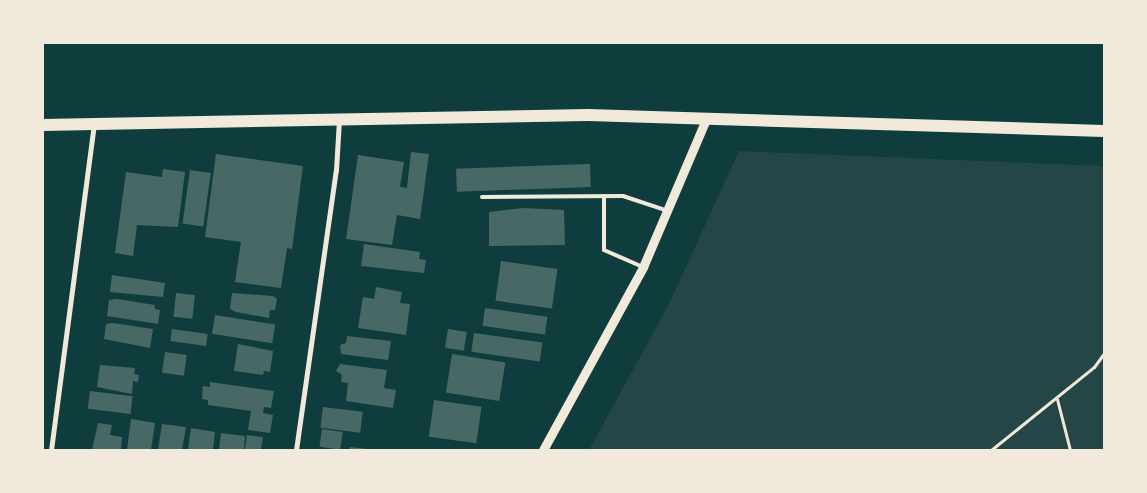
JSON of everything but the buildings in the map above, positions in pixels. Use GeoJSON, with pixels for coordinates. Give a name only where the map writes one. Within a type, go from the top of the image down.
{"type":"FeatureCollection","features":[{"type":"Feature","properties":{"kind":"main road"},"geometry":{"type":"LineString","coordinates":[[42,125],[522,115],[707,117],[1104,131]]}},
{"type":"Feature","properties":{"kind":"street"},"geometry":{"type":"LineString","coordinates":[[543,450],[643,267],[707,117]]}},
{"type":"Feature","properties":{"kind":"street"},"geometry":{"type":"LineString","coordinates":[[296,450],[336,170],[339,118]]}},
{"type":"Feature","properties":{"kind":"street"},"geometry":{"type":"LineString","coordinates":[[51,450],[94,124]]}},
{"type":"Feature","properties":{"kind":"lane"},"geometry":{"type":"LineString","coordinates":[[604,196],[604,250],[643,267]]}},
{"type":"Feature","properties":{"kind":"lane"},"geometry":{"type":"LineString","coordinates":[[482,197],[623,196],[668,211]]}},
{"type":"Feature","properties":{"kind":"path"},"geometry":{"type":"LineString","coordinates":[[992,450],[1058,399],[1094,367],[1104,353]]}},
{"type":"Feature","properties":{"kind":"path"},"geometry":{"type":"LineString","coordinates":[[1058,399],[1070,450]]}},
{"type":"Feature","properties":{"kind":"shaded area"},"geometry":{"type":"Polygon","coordinates":[[[739,151],[1104,166],[1104,450],[589,450],[669,304],[739,151]]]}}]}
